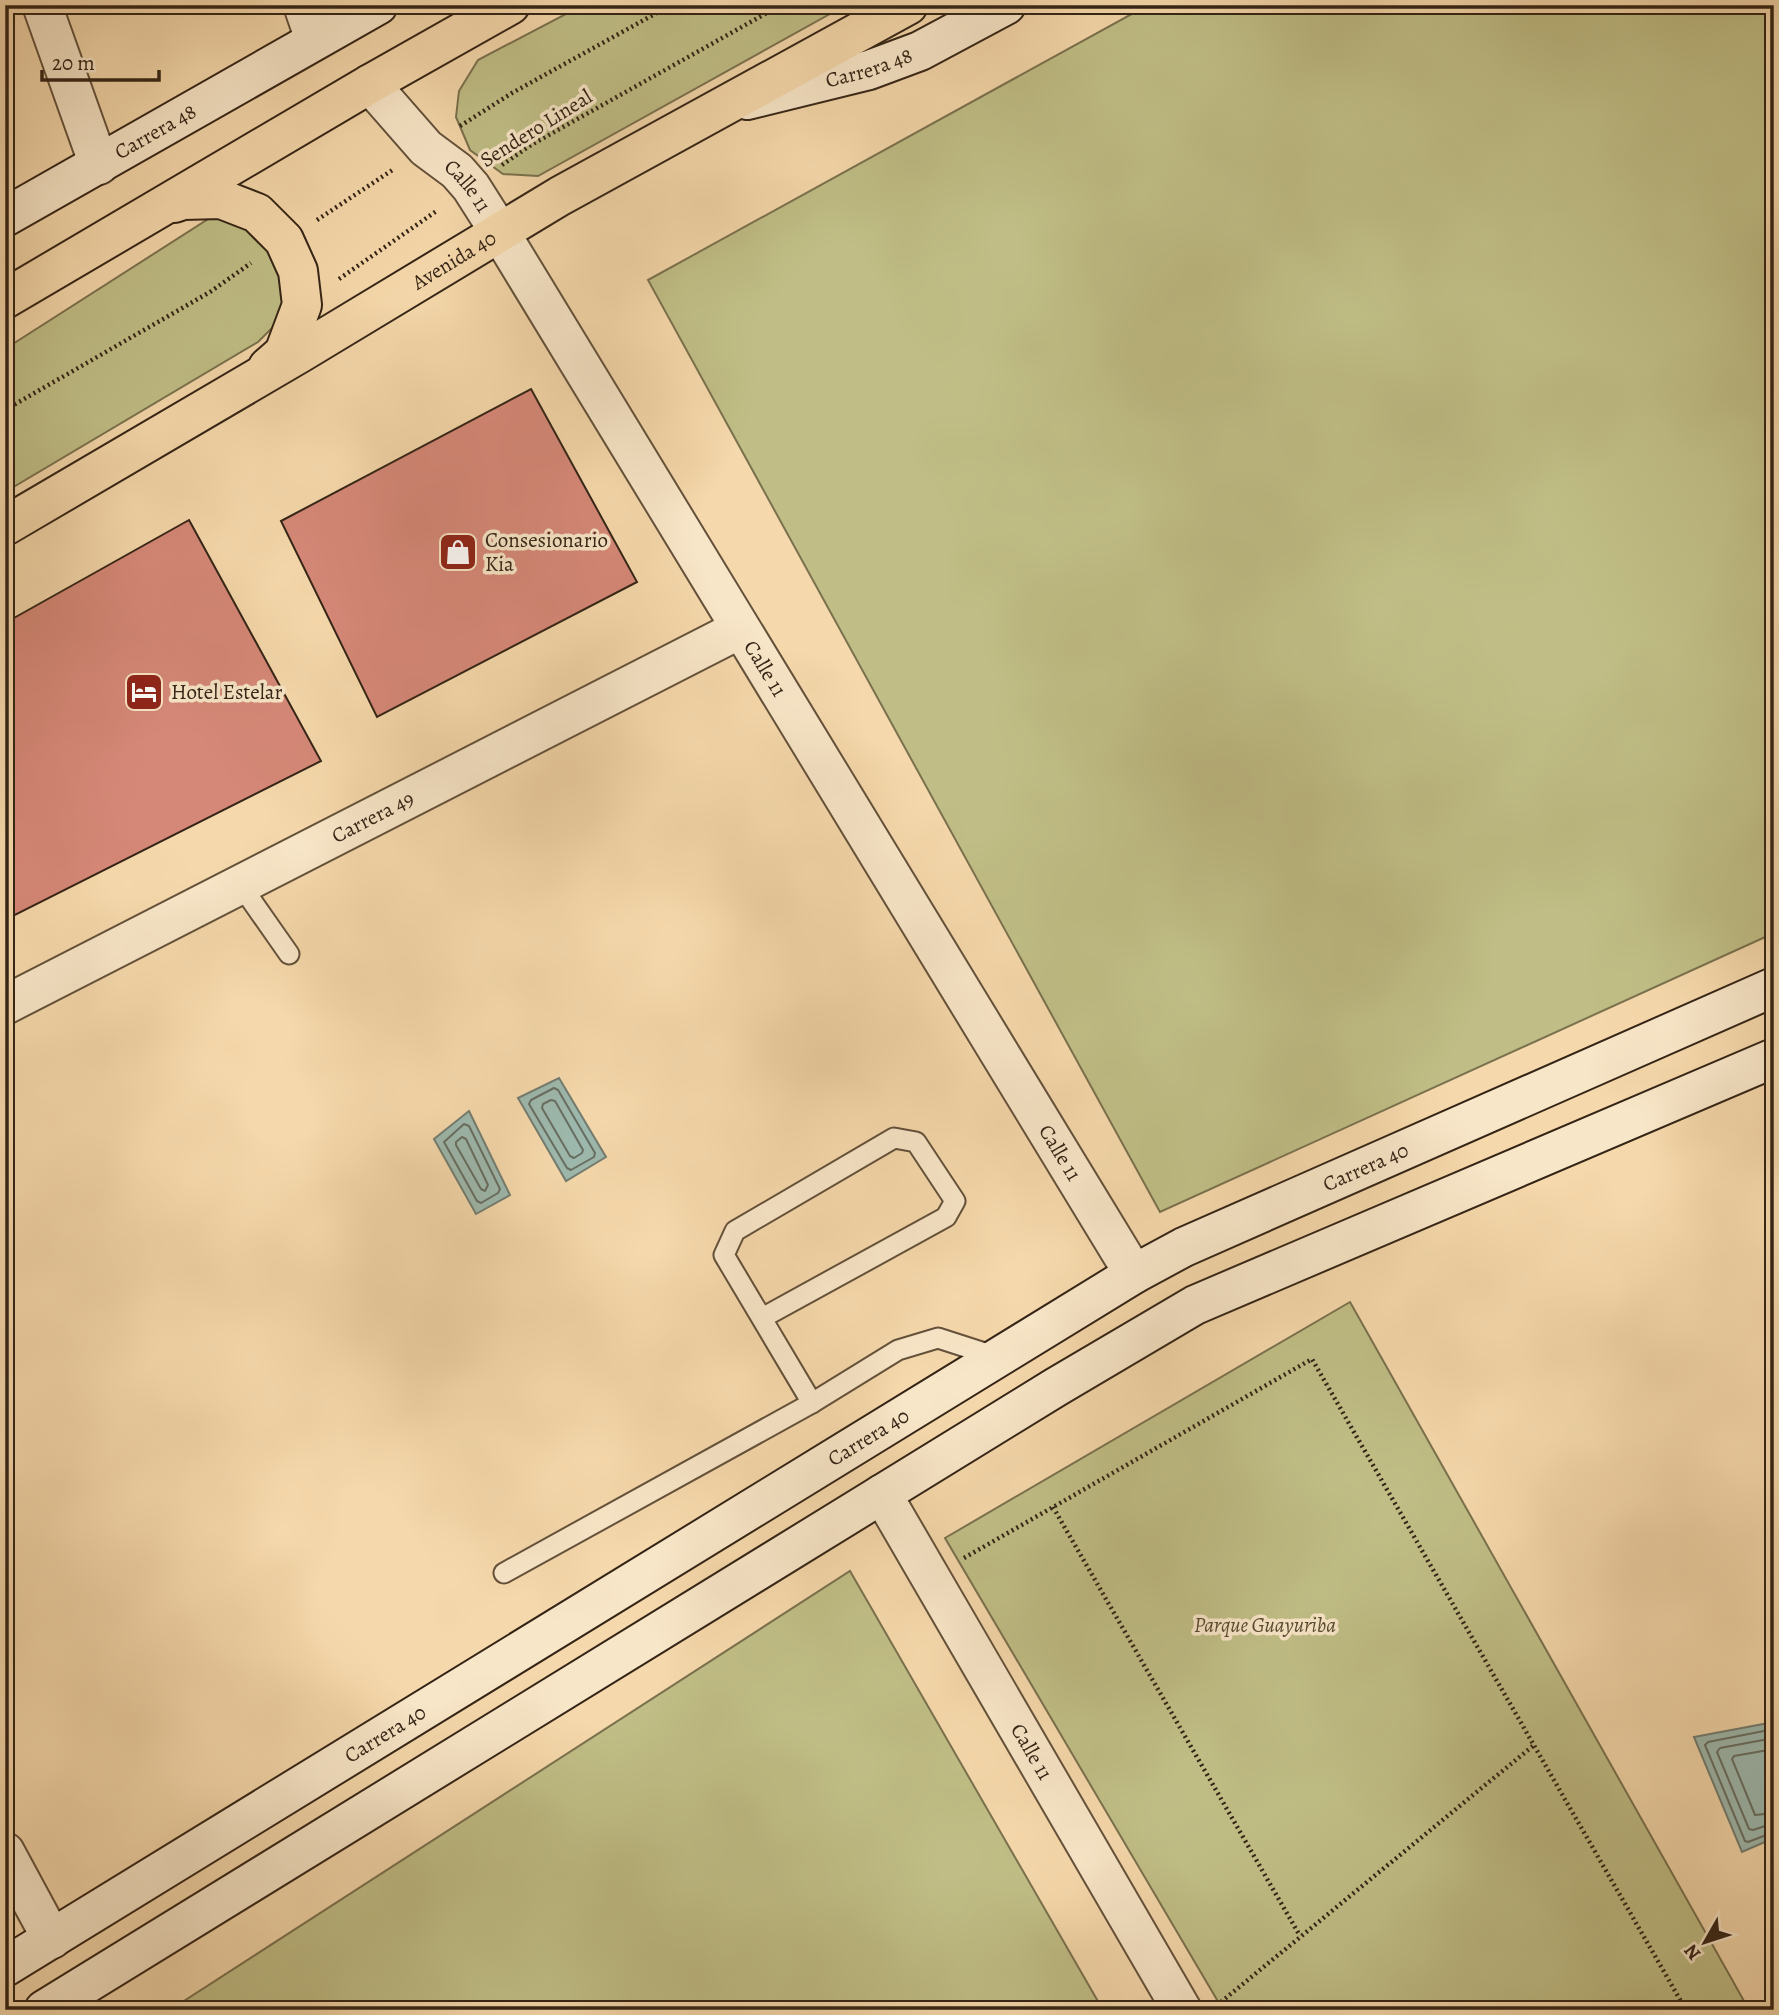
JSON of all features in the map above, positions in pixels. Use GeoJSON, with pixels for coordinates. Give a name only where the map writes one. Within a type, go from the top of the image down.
{"type":"FeatureCollection","features":[{"type":"Feature","properties":{"kind":"highway"},"geometry":{"type":"LineString","coordinates":[[5,299],[370,84],[510,5]]}},
{"type":"Feature","properties":{"kind":"highway","name":"Avenida 40"},"geometry":{"type":"LineString","coordinates":[[5,526],[245,386],[499,231],[908,5]]}},
{"type":"Feature","properties":{"kind":"highway"},"geometry":{"type":"LineString","coordinates":[[148,214],[183,200],[221,199],[257,213],[284,240],[298,271],[302,305],[284,353],[245,386]]}},
{"type":"Feature","properties":{"kind":"highway"},"geometry":{"type":"LineString","coordinates":[[5,278],[50,272]]}},
{"type":"Feature","properties":{"kind":"street"},"geometry":{"type":"LineString","coordinates":[[42,5],[99,165]]}},
{"type":"Feature","properties":{"kind":"street","name":"Carrera 48"},"geometry":{"type":"LineString","coordinates":[[5,217],[99,165],[309,23],[378,5]]}},
{"type":"Feature","properties":{"kind":"street","name":"Carrera 48"},"geometry":{"type":"LineString","coordinates":[[724,106],[869,70],[920,51],[1006,5]]}},
{"type":"Feature","properties":{"kind":"street","name":"Calle 11"},"geometry":{"type":"LineString","coordinates":[[370,84],[426,148],[457,171],[471,187],[1134,1274]]}},
{"type":"Feature","properties":{"kind":"street","name":"Carrera 49"},"geometry":{"type":"LineString","coordinates":[[5,1004],[740,629]]}},
{"type":"Feature","properties":{"kind":"street","name":"Carrera 40"},"geometry":{"type":"LineString","coordinates":[[5,1967],[1134,1274],[1184,1247],[1774,987]]}},
{"type":"Feature","properties":{"kind":"street"},"geometry":{"type":"LineString","coordinates":[[44,2010],[1056,1387],[1195,1305],[1774,1058]]}},
{"type":"Feature","properties":{"kind":"street","name":"Calle 11"},"geometry":{"type":"LineString","coordinates":[[882,1494],[1182,2010]]}},
{"type":"Feature","properties":{"kind":"street"},"geometry":{"type":"LineString","coordinates":[[5,1852],[52,1938]]}},
{"type":"Feature","properties":{"kind":"lane"},"geometry":{"type":"LineString","coordinates":[[240,884],[289,954]]}},
{"type":"Feature","properties":{"kind":"lane"},"geometry":{"type":"LineString","coordinates":[[762,1318],[946,1217],[955,1201],[916,1142],[894,1138],[735,1231],[724,1255],[811,1403]]}},
{"type":"Feature","properties":{"kind":"lane"},"geometry":{"type":"LineString","coordinates":[[504,1573],[811,1403],[898,1350],[938,1338],[997,1357]]}},
{"type":"Feature","properties":{"kind":"path","name":"Sendero Lineal"},"geometry":{"type":"LineString","coordinates":[[483,110],[671,5]]}},
{"type":"Feature","properties":{"kind":"path","name":"Sendero Lineal"},"geometry":{"type":"LineString","coordinates":[[302,305],[531,145],[781,5]]}},
{"type":"Feature","properties":{"kind":"path"},"geometry":{"type":"LineString","coordinates":[[5,410],[210,292],[284,240]]}},
{"type":"Feature","properties":{"kind":"path"},"geometry":{"type":"LineString","coordinates":[[931,1577],[1311,1359],[1686,2010]]}},
{"type":"Feature","properties":{"kind":"path"},"geometry":{"type":"LineString","coordinates":[[1053,1507],[1300,1936]]}},
{"type":"Feature","properties":{"kind":"path"},"geometry":{"type":"LineString","coordinates":[[1211,2010],[1534,1745]]}},
{"type":"Feature","properties":{"kind":"green space"},"geometry":{"type":"Polygon","coordinates":[[[583,5],[846,5],[538,176],[503,174],[470,150],[456,117],[459,91],[478,60],[583,5]]]}},
{"type":"Feature","properties":{"kind":"green space"},"geometry":{"type":"Polygon","coordinates":[[[1148,5],[1774,5],[1774,933],[1160,1212],[648,280],[1148,5]]]}},
{"type":"Feature","properties":{"kind":"green space"},"geometry":{"type":"Polygon","coordinates":[[[227,207],[282,250],[283,317],[258,342],[5,492],[5,349],[227,207]]]}},
{"type":"Feature","properties":{"kind":"green space","name":"Parque Guayuriba"},"geometry":{"type":"Polygon","coordinates":[[[1350,1302],[1749,2010],[1223,2010],[945,1538],[1350,1302]]]}},
{"type":"Feature","properties":{"kind":"green space"},"geometry":{"type":"Polygon","coordinates":[[[850,1571],[1103,2010],[170,2010],[850,1571]]]}},
{"type":"Feature","properties":{"kind":"water"},"geometry":{"type":"Polygon","coordinates":[[[559,1078],[606,1157],[566,1181],[518,1098],[559,1078]]]}},
{"type":"Feature","properties":{"kind":"water"},"geometry":{"type":"Polygon","coordinates":[[[469,1111],[510,1195],[476,1214],[434,1139],[469,1111]]]}},
{"type":"Feature","properties":{"kind":"water"},"geometry":{"type":"Polygon","coordinates":[[[1774,1722],[1774,1838],[1742,1852],[1694,1737],[1774,1722]]]}},
{"type":"Feature","properties":{"kind":"building","name":"Consesionario Kia"},"geometry":{"type":"Polygon","coordinates":[[[531,389],[637,582],[377,717],[281,521],[531,389]]]}},
{"type":"Feature","properties":{"kind":"building","name":"Hotel Estelar"},"geometry":{"type":"Polygon","coordinates":[[[189,520],[321,761],[5,920],[5,623],[189,520]]]}},
{"type":"Feature","properties":{"kind":"place","name":"Consesionario Kia"},"geometry":{"type":"Point","coordinates":[458,552]}},
{"type":"Feature","properties":{"kind":"place","name":"Hotel Estelar"},"geometry":{"type":"Point","coordinates":[144,692]}}]}
